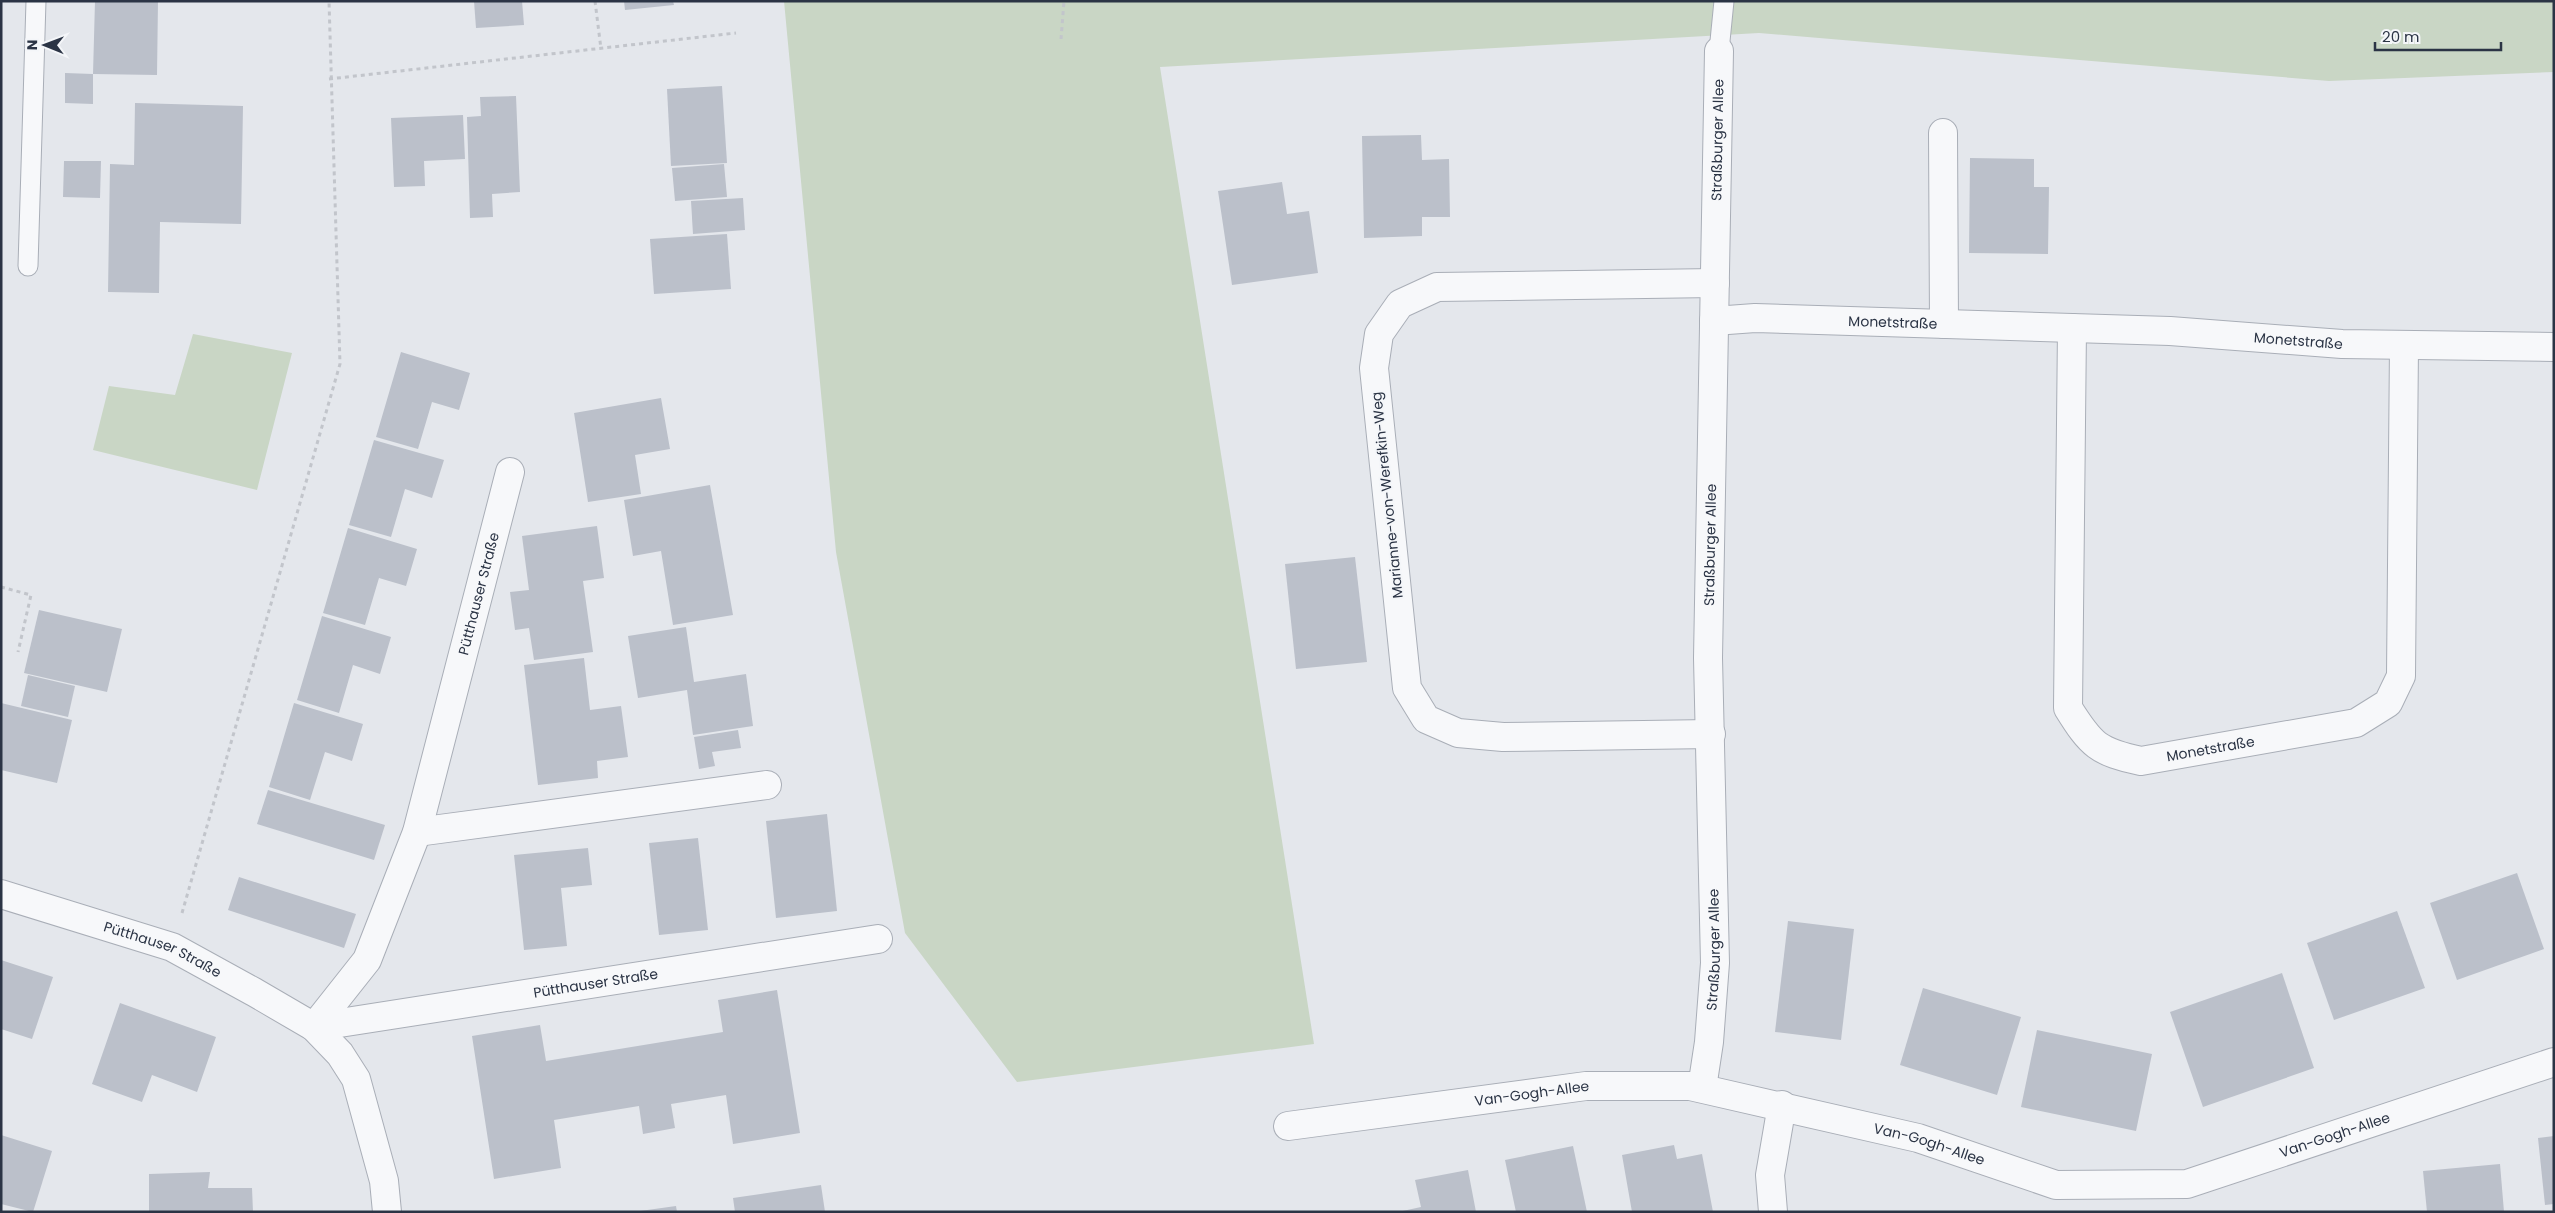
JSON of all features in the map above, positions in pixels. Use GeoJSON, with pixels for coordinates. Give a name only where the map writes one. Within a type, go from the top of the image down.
{"type":"FeatureCollection","features":[{"type":"Feature","properties":{"kind":"street","name":"Straßburger Allee"},"geometry":{"type":"LineString","coordinates":[[1702,1088],[1709,1042],[1715,963],[1708,658],[1719,51]]}},
{"type":"Feature","properties":{"kind":"street"},"geometry":{"type":"LineString","coordinates":[[1943,133],[1944,324]]}},
{"type":"Feature","properties":{"kind":"street","name":"Marianne-von-Werefkin-Weg"},"geometry":{"type":"LineString","coordinates":[[1711,734],[1503,737],[1458,733],[1426,719],[1407,688],[1374,368],[1379,334],[1400,304],[1437,287],[1715,283]]}},
{"type":"Feature","properties":{"kind":"street","name":"Monetstraße"},"geometry":{"type":"LineString","coordinates":[[1714,321],[1755,318],[2170,331],[2342,344],[2554,347]]}},
{"type":"Feature","properties":{"kind":"street","name":"Monetstraße"},"geometry":{"type":"LineString","coordinates":[[2072,328],[2068,708],[2086,738],[2112,755],[2141,761],[2356,722],[2388,703],[2401,676],[2404,345]]}},
{"type":"Feature","properties":{"kind":"street","name":"Pütthauser Straße"},"geometry":{"type":"LineString","coordinates":[[314,1027],[367,960],[418,832],[510,472]]}},
{"type":"Feature","properties":{"kind":"street"},"geometry":{"type":"LineString","coordinates":[[418,832],[767,785]]}},
{"type":"Feature","properties":{"kind":"street","name":"Pütthauser Straße"},"geometry":{"type":"LineString","coordinates":[[1,894],[172,947],[314,1027],[340,1054],[356,1079],[384,1181],[386,1212]]}},
{"type":"Feature","properties":{"kind":"street","name":"Pütthauser Straße"},"geometry":{"type":"LineString","coordinates":[[314,1027],[878,939]]}},
{"type":"Feature","properties":{"kind":"street","name":"Van-Gogh-Allee"},"geometry":{"type":"LineString","coordinates":[[1288,1126],[1586,1086],[1690,1086],[1782,1105],[1918,1138],[2056,1185],[2186,1184],[2554,1062]]}},
{"type":"Feature","properties":{"kind":"street"},"geometry":{"type":"LineString","coordinates":[[1773,1212],[1770,1175],[1782,1105]]}},
{"type":"Feature","properties":{"kind":"lane"},"geometry":{"type":"LineString","coordinates":[[28,266],[36,1]]}},
{"type":"Feature","properties":{"kind":"lane","name":"Straßburger Allee"},"geometry":{"type":"LineString","coordinates":[[1719,51],[1724,1]]}},
{"type":"Feature","properties":{"kind":"path"},"geometry":{"type":"LineString","coordinates":[[172,947],[340,364],[329,79],[329,1]]}},
{"type":"Feature","properties":{"kind":"path"},"geometry":{"type":"LineString","coordinates":[[595,1],[601,49]]}},
{"type":"Feature","properties":{"kind":"path"},"geometry":{"type":"LineString","coordinates":[[1061,39],[1064,1]]}},
{"type":"Feature","properties":{"kind":"path"},"geometry":{"type":"LineString","coordinates":[[329,79],[736,33]]}},
{"type":"Feature","properties":{"kind":"path"},"geometry":{"type":"LineString","coordinates":[[1,587],[31,595],[18,652]]}},
{"type":"Feature","properties":{"kind":"green space"},"geometry":{"type":"Polygon","coordinates":[[[784,1],[2554,1],[2554,72],[2329,81],[1759,33],[1160,67],[1314,1044],[1017,1082],[905,933],[836,552],[784,1]]]}},
{"type":"Feature","properties":{"kind":"green space"},"geometry":{"type":"Polygon","coordinates":[[[193,334],[292,353],[257,490],[93,450],[109,386],[175,395],[193,334]]]}},
{"type":"Feature","properties":{"kind":"building"},"geometry":{"type":"Polygon","coordinates":[[[95,1],[158,1],[157,75],[93,74],[95,1]]]}},
{"type":"Feature","properties":{"kind":"building"},"geometry":{"type":"Polygon","coordinates":[[[474,1],[522,1],[524,25],[476,28],[474,1]]]}},
{"type":"Feature","properties":{"kind":"building"},"geometry":{"type":"Polygon","coordinates":[[[624,1],[673,1],[674,5],[625,10],[624,1]]]}},
{"type":"Feature","properties":{"kind":"building"},"geometry":{"type":"Polygon","coordinates":[[[65,73],[93,74],[93,104],[65,103],[65,73]]]}},
{"type":"Feature","properties":{"kind":"building"},"geometry":{"type":"Polygon","coordinates":[[[722,86],[727,163],[671,166],[667,89],[722,86]]]}},
{"type":"Feature","properties":{"kind":"building"},"geometry":{"type":"Polygon","coordinates":[[[516,96],[520,192],[492,194],[493,217],[470,218],[467,117],[481,116],[480,97],[516,96]]]}},
{"type":"Feature","properties":{"kind":"building"},"geometry":{"type":"Polygon","coordinates":[[[135,103],[243,106],[241,224],[160,222],[159,293],[108,292],[110,164],[134,165],[135,103]]]}},
{"type":"Feature","properties":{"kind":"building"},"geometry":{"type":"Polygon","coordinates":[[[463,115],[465,159],[424,161],[425,186],[394,187],[391,118],[463,115]]]}},
{"type":"Feature","properties":{"kind":"building"},"geometry":{"type":"Polygon","coordinates":[[[1421,135],[1422,160],[1449,159],[1450,217],[1422,217],[1422,236],[1364,238],[1362,136],[1421,135]]]}},
{"type":"Feature","properties":{"kind":"building"},"geometry":{"type":"Polygon","coordinates":[[[1970,158],[2034,159],[2034,187],[2049,187],[2048,254],[1969,253],[1970,158]]]}},
{"type":"Feature","properties":{"kind":"building"},"geometry":{"type":"Polygon","coordinates":[[[64,161],[101,161],[100,198],[63,197],[64,161]]]}},
{"type":"Feature","properties":{"kind":"building"},"geometry":{"type":"Polygon","coordinates":[[[724,164],[727,197],[675,201],[672,168],[724,164]]]}},
{"type":"Feature","properties":{"kind":"building"},"geometry":{"type":"Polygon","coordinates":[[[1282,182],[1287,214],[1309,211],[1318,273],[1232,285],[1218,191],[1282,182]]]}},
{"type":"Feature","properties":{"kind":"building"},"geometry":{"type":"Polygon","coordinates":[[[743,198],[745,230],[693,234],[691,201],[743,198]]]}},
{"type":"Feature","properties":{"kind":"building"},"geometry":{"type":"Polygon","coordinates":[[[727,234],[731,289],[654,294],[650,239],[727,234]]]}},
{"type":"Feature","properties":{"kind":"building"},"geometry":{"type":"Polygon","coordinates":[[[401,352],[470,373],[459,410],[432,402],[418,449],[376,437],[401,352]]]}},
{"type":"Feature","properties":{"kind":"building"},"geometry":{"type":"Polygon","coordinates":[[[661,398],[670,449],[635,455],[641,494],[588,502],[574,413],[661,398]]]}},
{"type":"Feature","properties":{"kind":"building"},"geometry":{"type":"Polygon","coordinates":[[[374,440],[444,460],[432,498],[405,489],[391,537],[349,525],[374,440]]]}},
{"type":"Feature","properties":{"kind":"building"},"geometry":{"type":"Polygon","coordinates":[[[710,485],[733,615],[673,625],[661,551],[633,556],[624,500],[710,485]]]}},
{"type":"Feature","properties":{"kind":"building"},"geometry":{"type":"Polygon","coordinates":[[[597,526],[604,578],[583,581],[593,652],[534,660],[529,628],[515,630],[510,592],[529,590],[522,536],[597,526]]]}},
{"type":"Feature","properties":{"kind":"building"},"geometry":{"type":"Polygon","coordinates":[[[348,528],[417,549],[406,586],[379,578],[365,625],[323,613],[348,528]]]}},
{"type":"Feature","properties":{"kind":"building"},"geometry":{"type":"Polygon","coordinates":[[[1355,557],[1367,662],[1296,669],[1285,564],[1355,557]]]}},
{"type":"Feature","properties":{"kind":"building"},"geometry":{"type":"Polygon","coordinates":[[[39,610],[122,629],[107,692],[24,673],[39,610]]]}},
{"type":"Feature","properties":{"kind":"building"},"geometry":{"type":"Polygon","coordinates":[[[322,616],[391,637],[380,674],[353,665],[339,713],[297,700],[322,616]]]}},
{"type":"Feature","properties":{"kind":"building"},"geometry":{"type":"Polygon","coordinates":[[[686,627],[694,682],[746,674],[753,726],[693,735],[687,690],[638,698],[628,636],[686,627]]]}},
{"type":"Feature","properties":{"kind":"building"},"geometry":{"type":"Polygon","coordinates":[[[584,658],[590,710],[621,706],[628,757],[597,761],[598,778],[538,785],[524,665],[584,658]]]}},
{"type":"Feature","properties":{"kind":"building"},"geometry":{"type":"Polygon","coordinates":[[[28,675],[75,686],[68,717],[21,706],[28,675]]]}},
{"type":"Feature","properties":{"kind":"building"},"geometry":{"type":"Polygon","coordinates":[[[1,703],[72,720],[57,783],[1,770],[1,703]]]}},
{"type":"Feature","properties":{"kind":"building"},"geometry":{"type":"Polygon","coordinates":[[[294,703],[363,724],[352,761],[325,752],[310,800],[269,787],[294,703]]]}},
{"type":"Feature","properties":{"kind":"building"},"geometry":{"type":"Polygon","coordinates":[[[738,730],[741,748],[712,752],[715,766],[699,769],[694,737],[738,730]]]}},
{"type":"Feature","properties":{"kind":"building"},"geometry":{"type":"Polygon","coordinates":[[[268,790],[385,825],[374,860],[257,824],[268,790]]]}},
{"type":"Feature","properties":{"kind":"building"},"geometry":{"type":"Polygon","coordinates":[[[827,814],[837,911],[776,918],[766,821],[827,814]]]}},
{"type":"Feature","properties":{"kind":"building"},"geometry":{"type":"Polygon","coordinates":[[[698,838],[708,930],[659,935],[649,843],[698,838]]]}},
{"type":"Feature","properties":{"kind":"building"},"geometry":{"type":"Polygon","coordinates":[[[588,848],[592,885],[561,888],[567,946],[524,950],[514,855],[588,848]]]}},
{"type":"Feature","properties":{"kind":"building"},"geometry":{"type":"Polygon","coordinates":[[[2517,873],[2544,949],[2457,980],[2430,903],[2517,873]]]}},
{"type":"Feature","properties":{"kind":"building"},"geometry":{"type":"Polygon","coordinates":[[[239,877],[356,914],[344,948],[228,910],[239,877]]]}},
{"type":"Feature","properties":{"kind":"building"},"geometry":{"type":"Polygon","coordinates":[[[2397,911],[2425,988],[2334,1020],[2307,943],[2397,911]]]}},
{"type":"Feature","properties":{"kind":"building"},"geometry":{"type":"Polygon","coordinates":[[[1788,921],[1854,929],[1841,1040],[1775,1032],[1788,921]]]}},
{"type":"Feature","properties":{"kind":"building"},"geometry":{"type":"Polygon","coordinates":[[[1,960],[53,977],[32,1039],[1,1029],[1,960]]]}},
{"type":"Feature","properties":{"kind":"building"},"geometry":{"type":"Polygon","coordinates":[[[2282,973],[2314,1068],[2203,1107],[2170,1012],[2282,973]]]}},
{"type":"Feature","properties":{"kind":"building"},"geometry":{"type":"Polygon","coordinates":[[[1923,988],[2021,1017],[1997,1095],[1900,1065],[1923,988]]]}},
{"type":"Feature","properties":{"kind":"building"},"geometry":{"type":"Polygon","coordinates":[[[777,990],[800,1133],[733,1144],[726,1095],[671,1104],[675,1128],[643,1134],[639,1106],[554,1120],[561,1168],[494,1179],[472,1036],[540,1025],[546,1061],[723,1032],[718,1000],[777,990]]]}},
{"type":"Feature","properties":{"kind":"building"},"geometry":{"type":"Polygon","coordinates":[[[120,1003],[216,1037],[197,1092],[152,1075],[142,1102],[92,1084],[120,1003]]]}},
{"type":"Feature","properties":{"kind":"building"},"geometry":{"type":"Polygon","coordinates":[[[2037,1030],[2152,1054],[2136,1131],[2021,1107],[2037,1030]]]}},
{"type":"Feature","properties":{"kind":"building"},"geometry":{"type":"Polygon","coordinates":[[[1,1135],[52,1151],[33,1212],[1,1204],[1,1135]]]}},
{"type":"Feature","properties":{"kind":"building"},"geometry":{"type":"Polygon","coordinates":[[[2554,1136],[2554,1204],[2545,1205],[2538,1138],[2554,1136]]]}},
{"type":"Feature","properties":{"kind":"building"},"geometry":{"type":"Polygon","coordinates":[[[1674,1145],[1677,1159],[1702,1154],[1713,1212],[1632,1212],[1622,1155],[1674,1145]]]}},
{"type":"Feature","properties":{"kind":"building"},"geometry":{"type":"Polygon","coordinates":[[[1573,1146],[1587,1212],[1516,1212],[1505,1160],[1573,1146]]]}},
{"type":"Feature","properties":{"kind":"building"},"geometry":{"type":"Polygon","coordinates":[[[2500,1164],[2504,1212],[2427,1212],[2423,1171],[2500,1164]]]}},
{"type":"Feature","properties":{"kind":"building"},"geometry":{"type":"Polygon","coordinates":[[[1468,1170],[1476,1212],[1398,1212],[1421,1207],[1415,1180],[1468,1170]]]}},
{"type":"Feature","properties":{"kind":"building"},"geometry":{"type":"Polygon","coordinates":[[[210,1172],[208,1188],[252,1188],[253,1212],[149,1212],[149,1174],[210,1172]]]}},
{"type":"Feature","properties":{"kind":"building"},"geometry":{"type":"Polygon","coordinates":[[[821,1185],[825,1212],[735,1212],[733,1198],[821,1185]]]}},
{"type":"Feature","properties":{"kind":"building"},"geometry":{"type":"Polygon","coordinates":[[[676,1206],[677,1212],[640,1212],[640,1211],[676,1206]]]}}]}
